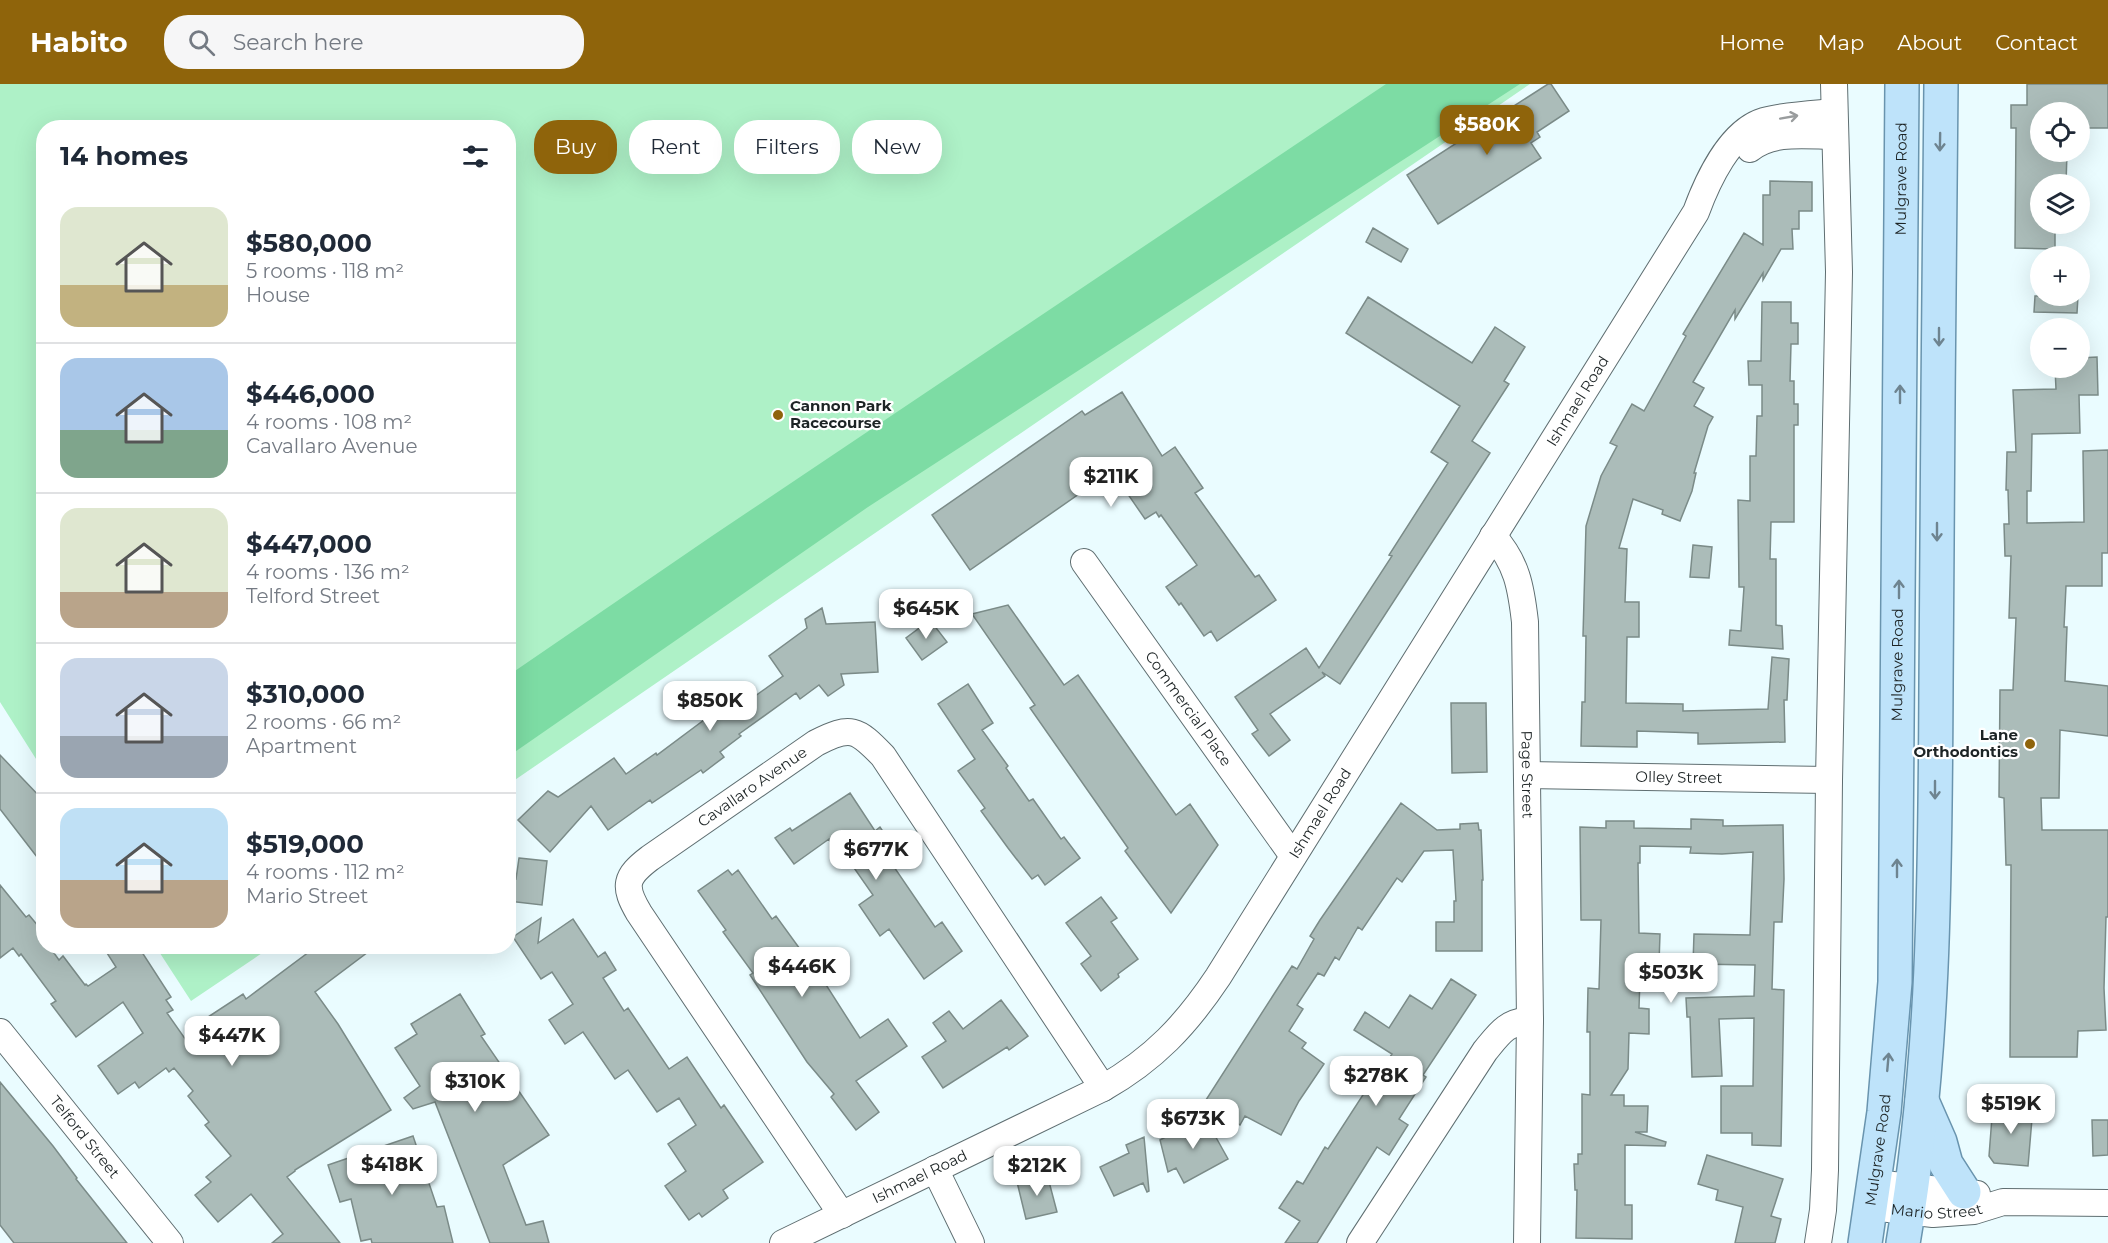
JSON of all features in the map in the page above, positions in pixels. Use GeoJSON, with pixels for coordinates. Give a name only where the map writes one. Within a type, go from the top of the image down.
{"type":"FeatureCollection","features":[{"type":"Feature","properties":{"kind":"main road","name":"Mulgrave Road"},"geometry":{"type":"LineString","coordinates":[[1865,1243],[1884,1112],[1895,971],[1902,84]]}},
{"type":"Feature","properties":{"kind":"main road"},"geometry":{"type":"LineString","coordinates":[[1907,1214],[1921,1099],[1932,964],[1935,865],[1941,84]]}},
{"type":"Feature","properties":{"kind":"main road"},"geometry":{"type":"LineString","coordinates":[[1921,1099],[1940,1142],[1946,1164],[1964,1192]]}},
{"type":"Feature","properties":{"kind":"street"},"geometry":{"type":"LineString","coordinates":[[1818,1243],[1823,1210],[1825,1170],[1829,780],[1839,272],[1834,84]]}},
{"type":"Feature","properties":{"kind":"street","name":"Ishmael Road"},"geometry":{"type":"LineString","coordinates":[[783,1243],[1103,1088],[1166,1043],[1190,1017],[1218,977],[1696,212],[1719,192],[1745,155],[1756,144],[1773,137],[1835,124]]}},
{"type":"Feature","properties":{"kind":"street","name":"Page Street"},"geometry":{"type":"LineString","coordinates":[[1493,536],[1504,548],[1513,564],[1523,602],[1530,1020],[1527,1243]]}},
{"type":"Feature","properties":{"kind":"street","name":"Commercial Place"},"geometry":{"type":"LineString","coordinates":[[1084,562],[1293,856]]}},
{"type":"Feature","properties":{"kind":"street","name":"Cavallaro Avenue"},"geometry":{"type":"LineString","coordinates":[[842,1215],[639,913],[629,896],[628,880],[636,868],[832,734],[849,730],[866,738],[883,756],[1103,1088]]}},
{"type":"Feature","properties":{"kind":"street","name":"Olley Street"},"geometry":{"type":"LineString","coordinates":[[1527,775],[1829,780]]}},
{"type":"Feature","properties":{"kind":"street"},"geometry":{"type":"LineString","coordinates":[[1360,1243],[1485,1051],[1502,1031],[1516,1021],[1530,1020]]}},
{"type":"Feature","properties":{"kind":"street","name":"Telford Street"},"geometry":{"type":"LineString","coordinates":[[0,1032],[170,1243]]}},
{"type":"Feature","properties":{"kind":"street"},"geometry":{"type":"LineString","coordinates":[[935,1169],[971,1243]]}},
{"type":"Feature","properties":{"kind":"street","name":"Mario Street"},"geometry":{"type":"LineString","coordinates":[[1907,1214],[1964,1192],[2003,1203]]}},
{"type":"Feature","properties":{"kind":"street","name":"Mario Street"},"geometry":{"type":"LineString","coordinates":[[1872,1195],[1907,1214],[1974,1210],[2003,1203],[2108,1203]]}},
{"type":"Feature","properties":{"kind":"green space","name":"Cannon Park Racecourse"},"geometry":{"type":"Polygon","coordinates":[[[0,84],[1530,84],[516,779],[516,120],[36,120],[36,759],[0,702],[0,84]]]}},
{"type":"Feature","properties":{"kind":"green space"},"geometry":{"type":"Polygon","coordinates":[[[1386,84],[1520,84],[868,507],[516,751],[516,670],[1386,84]]]}},
{"type":"Feature","properties":{"kind":"green space"},"geometry":{"type":"Polygon","coordinates":[[[161,954],[261,954],[191,1001],[161,954]]]}},
{"type":"Feature","properties":{"kind":"building"},"geometry":{"type":"Polygon","coordinates":[[[1551,84],[1569,111],[1537,132],[1540,137],[1531,143],[1541,158],[1438,224],[1407,175],[1551,84]]]}},
{"type":"Feature","properties":{"kind":"building"},"geometry":{"type":"Polygon","coordinates":[[[2027,84],[2108,84],[2108,128],[2090,128],[2090,102],[2030,102],[2030,162],[2067,162],[2066,174],[2030,174],[2030,234],[2055,234],[2055,246],[2015,248],[2016,128],[2011,128],[2011,105],[2027,105],[2027,84]]]}},
{"type":"Feature","properties":{"kind":"building"},"geometry":{"type":"Polygon","coordinates":[[[1770,181],[1812,182],[1812,211],[1799,211],[1799,229],[1792,229],[1793,249],[1781,249],[1763,280],[1763,273],[1735,319],[1735,310],[1693,382],[1704,388],[1694,406],[1713,417],[1708,426],[1694,473],[1696,473],[1692,491],[1680,521],[1662,514],[1663,510],[1633,499],[1619,548],[1627,549],[1625,602],[1639,602],[1639,637],[1627,637],[1626,703],[1683,704],[1683,711],[1768,709],[1772,657],[1789,659],[1787,700],[1784,700],[1785,742],[1698,744],[1698,733],[1637,731],[1637,747],[1581,746],[1582,702],[1585,702],[1586,636],[1583,636],[1586,526],[1601,476],[1617,446],[1610,443],[1632,404],[1644,411],[1686,336],[1683,334],[1744,233],[1763,245],[1763,195],[1770,195],[1770,181]]]}},
{"type":"Feature","properties":{"kind":"building"},"geometry":{"type":"Polygon","coordinates":[[[1373,228],[1408,249],[1401,262],[1366,242],[1373,228]]]}},
{"type":"Feature","properties":{"kind":"building"},"geometry":{"type":"Polygon","coordinates":[[[1368,297],[1472,363],[1495,327],[1525,347],[1504,381],[1509,384],[1472,441],[1490,453],[1340,684],[1322,672],[1325,676],[1270,714],[1290,740],[1269,756],[1252,734],[1258,730],[1235,697],[1306,648],[1319,668],[1392,556],[1389,555],[1448,463],[1431,452],[1460,406],[1346,333],[1368,297]]]}},
{"type":"Feature","properties":{"kind":"building"},"geometry":{"type":"Polygon","coordinates":[[[1762,302],[1791,302],[1791,323],[1798,323],[1798,344],[1791,344],[1790,381],[1794,381],[1794,404],[1798,404],[1798,425],[1794,425],[1794,522],[1771,522],[1770,559],[1776,559],[1776,625],[1782,626],[1783,649],[1729,645],[1730,630],[1741,631],[1744,587],[1739,587],[1738,500],[1750,501],[1750,456],[1756,456],[1757,416],[1762,416],[1762,385],[1749,385],[1748,361],[1761,361],[1762,302]]]}},
{"type":"Feature","properties":{"kind":"building"},"geometry":{"type":"Polygon","coordinates":[[[2034,306],[2077,306],[2077,313],[2034,312],[2034,306]]]}},
{"type":"Feature","properties":{"kind":"building"},"geometry":{"type":"Polygon","coordinates":[[[2090,357],[2097,357],[2098,395],[2079,395],[2080,433],[2032,434],[2031,491],[2027,491],[2027,523],[2084,522],[2083,451],[2108,450],[2108,553],[2102,553],[2102,586],[2066,586],[2064,627],[2067,627],[2065,681],[2108,686],[2108,736],[2060,730],[2059,798],[2041,798],[2042,830],[2108,830],[2108,917],[2106,917],[2104,988],[2106,1030],[2078,1031],[2077,1057],[2010,1057],[2011,865],[2006,865],[2004,798],[1999,797],[2000,690],[2013,690],[2016,618],[2009,618],[2011,556],[2005,556],[2004,524],[2009,524],[2008,490],[2006,490],[2007,452],[2016,452],[2013,390],[2056,389],[2055,378],[2090,378],[2090,357]]]}},
{"type":"Feature","properties":{"kind":"building"},"geometry":{"type":"Polygon","coordinates":[[[1122,392],[1162,456],[1175,447],[1203,488],[1195,493],[1255,577],[1259,575],[1276,600],[1217,641],[1211,631],[1204,636],[1181,603],[1179,605],[1166,587],[1197,565],[1161,515],[1159,517],[1156,512],[1145,519],[1112,471],[970,570],[932,515],[1082,411],[1085,415],[1122,392]]]}},
{"type":"Feature","properties":{"kind":"building"},"geometry":{"type":"Polygon","coordinates":[[[1693,545],[1712,547],[1709,578],[1690,577],[1693,545]]]}},
{"type":"Feature","properties":{"kind":"building"},"geometry":{"type":"Polygon","coordinates":[[[1008,605],[1064,685],[1078,675],[1176,815],[1190,804],[1218,845],[1171,913],[1125,851],[1128,848],[1030,708],[1035,705],[972,614],[1008,605]]]}},
{"type":"Feature","properties":{"kind":"building"},"geometry":{"type":"Polygon","coordinates":[[[822,608],[826,624],[875,622],[878,672],[841,674],[844,685],[828,696],[819,685],[800,699],[796,693],[739,734],[741,736],[720,752],[724,757],[703,773],[701,770],[652,803],[650,800],[608,830],[591,806],[550,852],[518,820],[548,791],[558,797],[614,758],[626,774],[656,753],[657,755],[720,708],[726,717],[783,676],[769,656],[807,628],[805,619],[822,608]]]}},
{"type":"Feature","properties":{"kind":"building"},"geometry":{"type":"Polygon","coordinates":[[[930,620],[947,642],[922,660],[906,638],[930,620]]]}},
{"type":"Feature","properties":{"kind":"building"},"geometry":{"type":"Polygon","coordinates":[[[968,684],[993,723],[982,730],[1008,766],[1006,768],[1029,801],[1033,799],[1061,839],[1064,837],[1080,858],[1045,885],[1038,875],[1032,879],[1008,848],[981,811],[985,808],[958,771],[975,759],[938,704],[968,684]]]}},
{"type":"Feature","properties":{"kind":"building"},"geometry":{"type":"Polygon","coordinates":[[[1451,703],[1486,703],[1487,772],[1452,773],[1451,703]]]}},
{"type":"Feature","properties":{"kind":"building"},"geometry":{"type":"Polygon","coordinates":[[[0,755],[36,793],[36,856],[0,809],[0,755]]]}},
{"type":"Feature","properties":{"kind":"building"},"geometry":{"type":"Polygon","coordinates":[[[850,793],[875,831],[880,827],[903,861],[894,867],[935,927],[942,922],[962,951],[924,979],[889,929],[880,936],[859,905],[873,895],[836,842],[832,844],[829,839],[794,864],[775,838],[790,828],[792,831],[850,793]]]}},
{"type":"Feature","properties":{"kind":"building"},"geometry":{"type":"Polygon","coordinates":[[[1401,803],[1437,830],[1460,829],[1460,824],[1478,823],[1479,830],[1481,830],[1483,880],[1482,951],[1436,951],[1436,922],[1454,922],[1454,901],[1456,901],[1453,850],[1424,851],[1402,882],[1397,878],[1362,930],[1358,927],[1339,960],[1335,957],[1324,976],[1318,973],[1297,1005],[1303,1009],[1289,1031],[1306,1043],[1302,1048],[1324,1064],[1299,1101],[1281,1135],[1245,1116],[1240,1125],[1204,1103],[1292,966],[1297,969],[1314,939],[1310,936],[1320,920],[1401,803]]]}},
{"type":"Feature","properties":{"kind":"building"},"geometry":{"type":"Polygon","coordinates":[[[1691,819],[1723,820],[1723,826],[1783,825],[1782,922],[1774,922],[1772,989],[1784,990],[1781,1146],[1752,1145],[1752,1133],[1721,1133],[1721,1086],[1753,1086],[1754,1018],[1719,1019],[1722,1076],[1692,1077],[1690,1017],[1687,1017],[1686,998],[1754,996],[1755,965],[1693,964],[1694,934],[1750,935],[1753,852],[1690,853],[1691,847],[1640,846],[1640,863],[1638,863],[1639,933],[1660,934],[1659,963],[1648,963],[1648,977],[1640,977],[1639,1008],[1649,1009],[1649,1034],[1629,1033],[1628,1069],[1611,1095],[1624,1095],[1624,1106],[1648,1106],[1647,1132],[1635,1132],[1666,1142],[1665,1146],[1625,1145],[1625,1205],[1632,1205],[1632,1239],[1576,1238],[1577,1190],[1575,1190],[1574,1164],[1578,1164],[1578,1154],[1582,1154],[1582,1094],[1590,1095],[1590,1032],[1587,1032],[1588,988],[1599,989],[1601,920],[1581,920],[1580,827],[1606,828],[1606,821],[1634,821],[1634,828],[1691,829],[1691,819]]]}},
{"type":"Feature","properties":{"kind":"building"},"geometry":{"type":"Polygon","coordinates":[[[519,858],[547,861],[542,905],[516,902],[519,858]]]}},
{"type":"Feature","properties":{"kind":"building"},"geometry":{"type":"Polygon","coordinates":[[[728,870],[732,875],[738,870],[772,919],[776,916],[805,956],[807,955],[860,1038],[888,1019],[907,1046],[856,1081],[879,1112],[856,1130],[831,1097],[834,1094],[807,1062],[750,975],[753,973],[723,932],[726,930],[698,891],[728,870]]]}},
{"type":"Feature","properties":{"kind":"building"},"geometry":{"type":"Polygon","coordinates":[[[0,885],[26,917],[29,915],[36,923],[36,954],[55,954],[59,960],[63,956],[85,985],[88,986],[116,967],[108,954],[143,954],[171,997],[166,1000],[173,1010],[167,1013],[188,1043],[213,1024],[208,1017],[243,994],[246,999],[306,954],[365,954],[315,992],[338,1024],[391,1110],[287,1177],[340,1243],[272,1243],[283,1234],[251,1194],[218,1222],[195,1195],[211,1182],[206,1177],[231,1156],[205,1125],[209,1122],[188,1096],[193,1091],[174,1068],[169,1072],[166,1068],[139,1088],[135,1082],[118,1094],[98,1066],[143,1033],[123,1002],[76,1037],[51,1004],[56,1001],[21,954],[19,956],[13,948],[0,958],[0,885]]]}},
{"type":"Feature","properties":{"kind":"building"},"geometry":{"type":"Polygon","coordinates":[[[1101,897],[1117,918],[1111,922],[1138,959],[1101,991],[1081,964],[1091,956],[1066,923],[1101,897]]]}},
{"type":"Feature","properties":{"kind":"building"},"geometry":{"type":"Polygon","coordinates":[[[541,918],[538,943],[573,919],[598,957],[605,952],[616,970],[603,978],[624,1011],[628,1008],[669,1069],[687,1057],[721,1108],[724,1105],[763,1162],[723,1190],[728,1198],[702,1217],[699,1213],[689,1220],[665,1186],[686,1171],[668,1144],[696,1125],[679,1098],[657,1112],[628,1070],[615,1079],[583,1032],[565,1044],[549,1020],[573,1004],[552,972],[541,979],[516,942],[516,935],[541,918]]]}},
{"type":"Feature","properties":{"kind":"building"},"geometry":{"type":"Polygon","coordinates":[[[1451,979],[1476,995],[1423,1075],[1426,1077],[1399,1119],[1408,1125],[1389,1155],[1377,1147],[1317,1243],[1285,1243],[1300,1221],[1279,1208],[1297,1181],[1303,1184],[1325,1147],[1328,1149],[1392,1054],[1354,1030],[1365,1012],[1389,1028],[1410,995],[1432,1009],[1451,979]]]}},
{"type":"Feature","properties":{"kind":"building"},"geometry":{"type":"Polygon","coordinates":[[[460,994],[485,1034],[481,1036],[549,1135],[503,1165],[526,1225],[543,1221],[549,1243],[490,1243],[435,1102],[413,1109],[404,1098],[420,1086],[395,1048],[417,1034],[411,1024],[460,994]]]}},
{"type":"Feature","properties":{"kind":"building"},"geometry":{"type":"Polygon","coordinates":[[[1001,1000],[1028,1036],[1009,1050],[1007,1047],[943,1088],[922,1057],[946,1041],[933,1023],[949,1011],[963,1029],[1001,1000]]]}},
{"type":"Feature","properties":{"kind":"building"},"geometry":{"type":"Polygon","coordinates":[[[0,1082],[53,1146],[127,1243],[14,1243],[0,1225],[0,1082]]]}},
{"type":"Feature","properties":{"kind":"building"},"geometry":{"type":"Polygon","coordinates":[[[1993,1104],[2033,1107],[2028,1166],[1994,1163],[1989,1156],[1993,1104]]]}},
{"type":"Feature","properties":{"kind":"building"},"geometry":{"type":"Polygon","coordinates":[[[1204,1116],[1228,1159],[1184,1183],[1176,1168],[1168,1172],[1160,1140],[1204,1116]]]}},
{"type":"Feature","properties":{"kind":"building"},"geometry":{"type":"Polygon","coordinates":[[[2092,1120],[2108,1120],[2108,1155],[2093,1156],[2092,1120]]]}},
{"type":"Feature","properties":{"kind":"building"},"geometry":{"type":"Polygon","coordinates":[[[413,1136],[437,1207],[444,1206],[453,1243],[372,1243],[371,1239],[361,1241],[351,1199],[340,1202],[328,1165],[413,1136]]]}},
{"type":"Feature","properties":{"kind":"building"},"geometry":{"type":"Polygon","coordinates":[[[1144,1137],[1149,1191],[1147,1192],[1143,1183],[1114,1196],[1100,1167],[1129,1153],[1126,1145],[1144,1137]]]}},
{"type":"Feature","properties":{"kind":"building"},"geometry":{"type":"Polygon","coordinates":[[[1707,1155],[1783,1179],[1771,1216],[1781,1219],[1775,1243],[1735,1243],[1743,1207],[1716,1200],[1718,1190],[1698,1184],[1707,1155]]]}},
{"type":"Feature","properties":{"kind":"building"},"geometry":{"type":"Polygon","coordinates":[[[1047,1174],[1057,1212],[1026,1219],[1017,1182],[1047,1174]]]}},
{"type":"Feature","properties":{"kind":"place","name":"Cannon Park Racecourse"},"geometry":{"type":"Point","coordinates":[778,415]}},
{"type":"Feature","properties":{"kind":"place","name":"Lane Orthodontics"},"geometry":{"type":"Point","coordinates":[2030,744]}}]}
